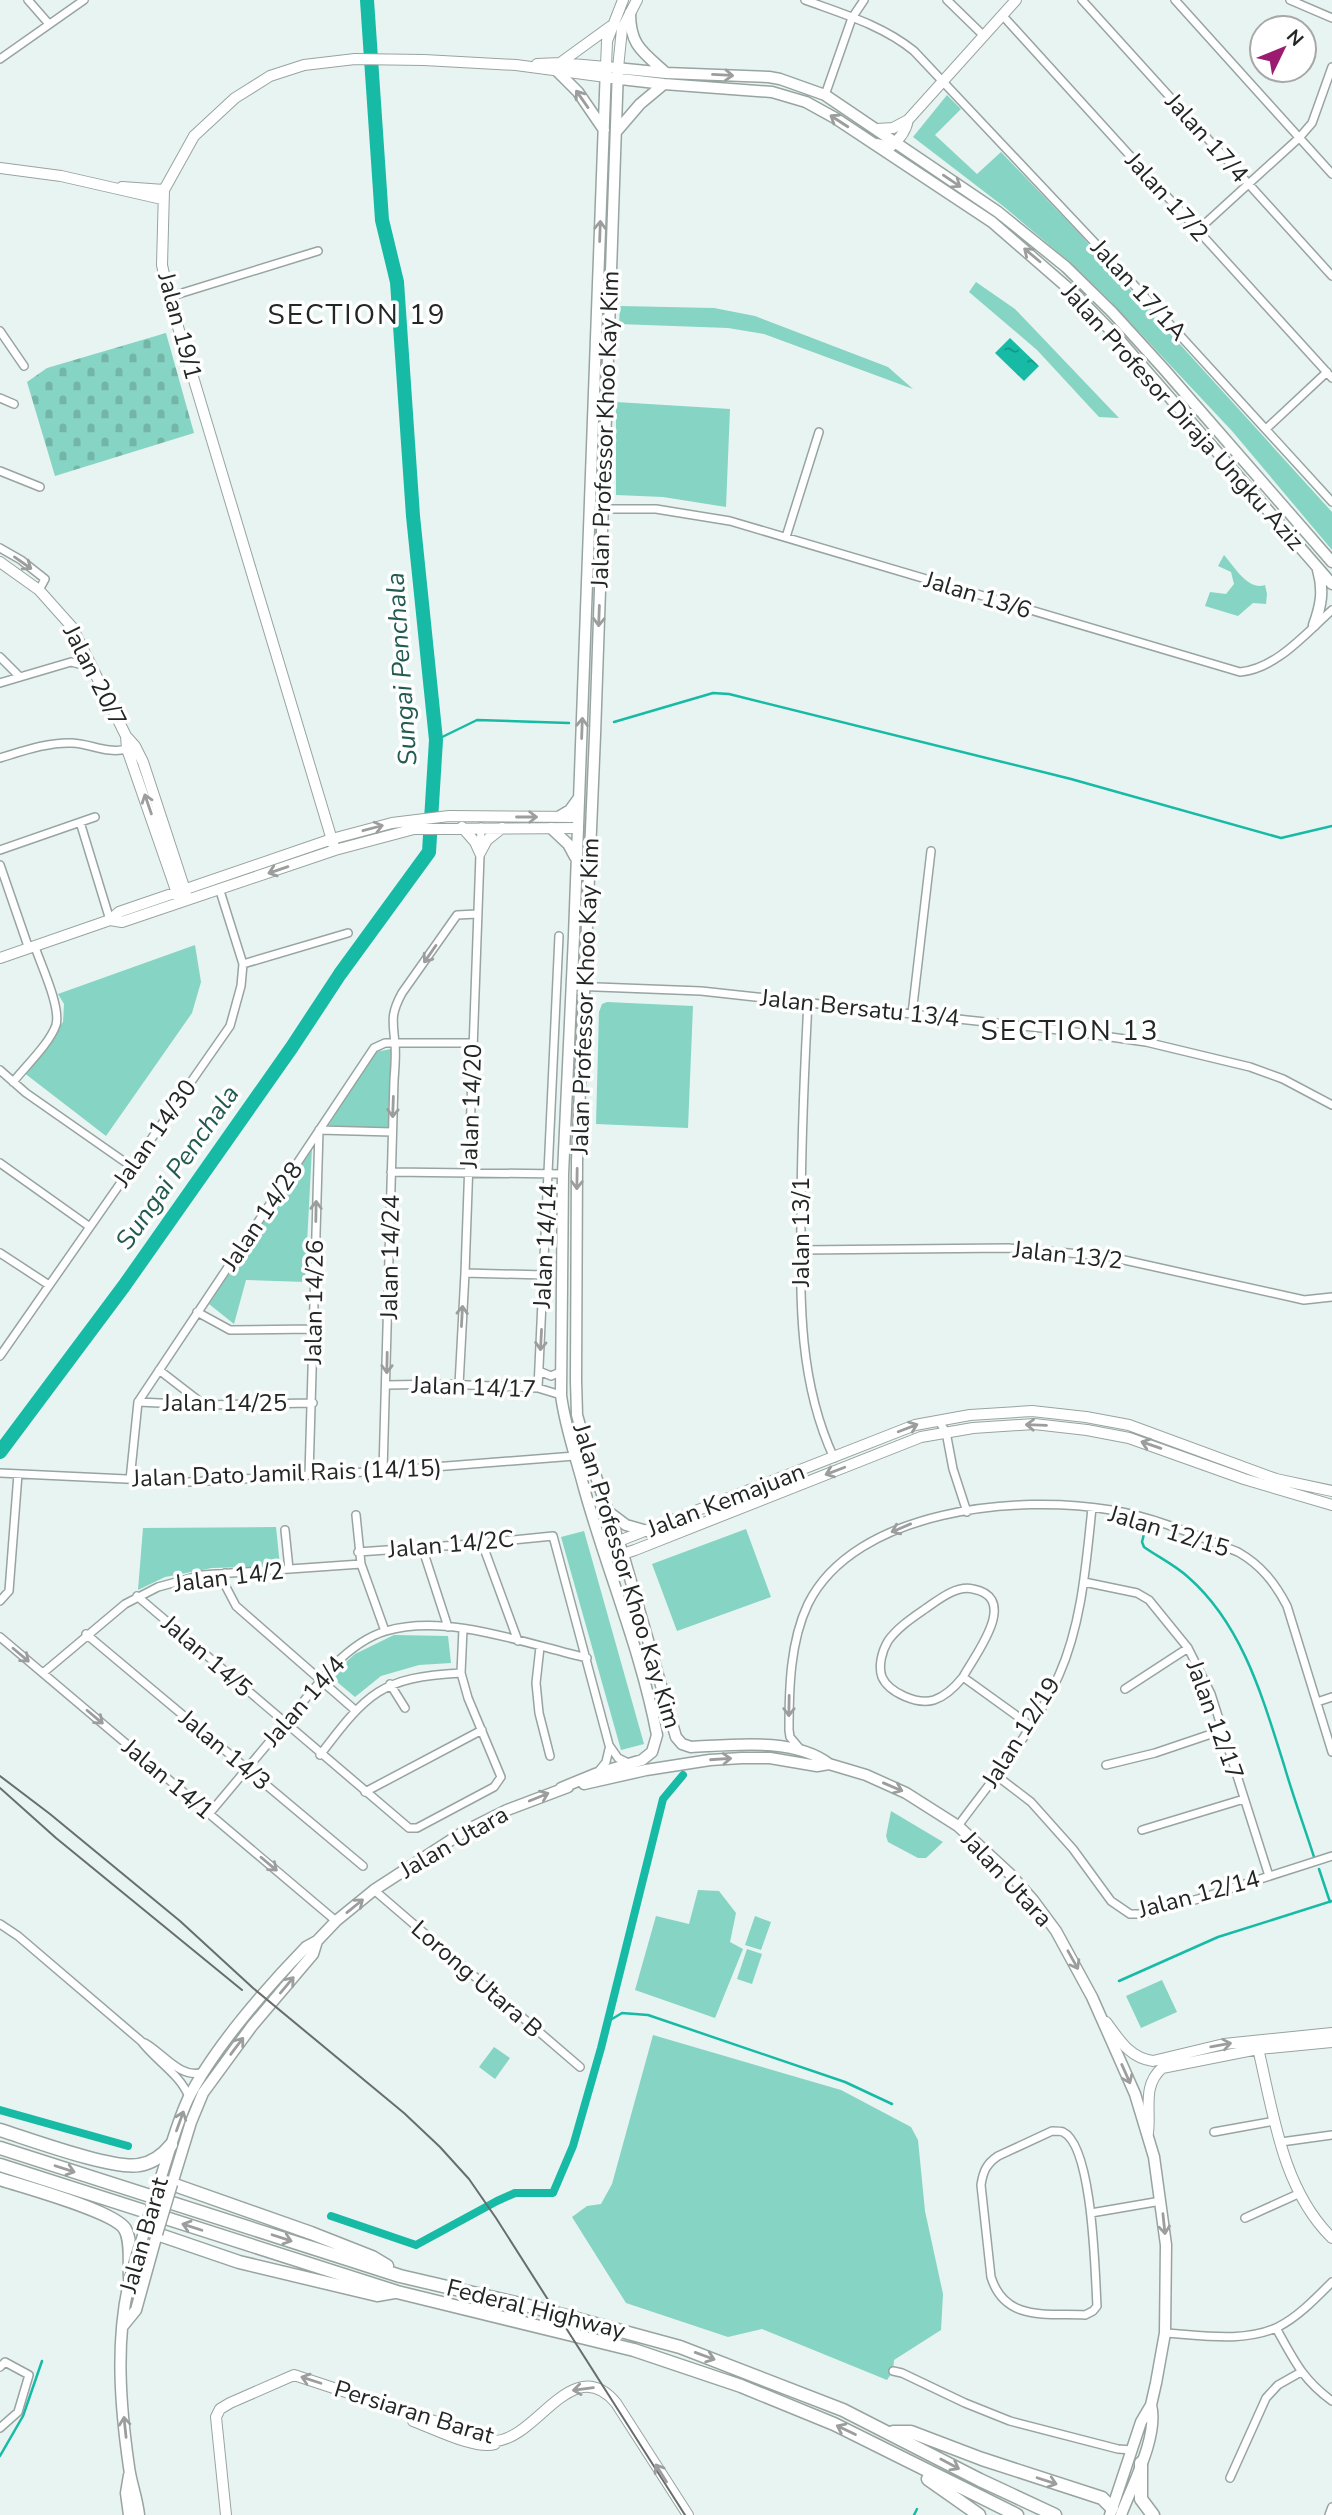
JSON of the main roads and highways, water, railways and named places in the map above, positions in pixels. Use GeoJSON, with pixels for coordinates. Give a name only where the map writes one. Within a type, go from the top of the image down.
{"type":"FeatureCollection","features":[{"type":"Feature","properties":{"kind":"highway"},"geometry":{"type":"LineString","coordinates":[[0,2130],[131,2166],[155,2160],[171,2145]]}},
{"type":"Feature","properties":{"kind":"highway","name":"Federal Highway"},"geometry":{"type":"LineString","coordinates":[[0,2148],[400,2276],[560,2314],[680,2347],[785,2386],[890,2432],[980,2480],[1055,2515]]}},
{"type":"Feature","properties":{"kind":"highway","name":"Federal Highway"},"geometry":{"type":"LineString","coordinates":[[0,2165],[397,2292],[556,2330],[675,2363],[800,2409],[1017,2515]]}},
{"type":"Feature","properties":{"kind":"highway"},"geometry":{"type":"LineString","coordinates":[[0,2179],[99,2212],[117,2221],[128,2235],[130,2278]]}},
{"type":"Feature","properties":{"kind":"highway"},"geometry":{"type":"LineString","coordinates":[[166,2182],[372,2257],[400,2276]]}},
{"type":"Feature","properties":{"kind":"highway"},"geometry":{"type":"LineString","coordinates":[[156,2234],[273,2271],[377,2295],[397,2292]]}},
{"type":"Feature","properties":{"kind":"highway"},"geometry":{"type":"LineString","coordinates":[[890,2432],[911,2432],[982,2459],[1102,2498],[1114,2513]]}},
{"type":"Feature","properties":{"kind":"highway"},"geometry":{"type":"LineString","coordinates":[[885,2449],[979,2515]]}},
{"type":"Feature","properties":{"kind":"highway"},"geometry":{"type":"LineString","coordinates":[[1141,2463],[1141,2499],[1153,2515]]}},
{"type":"Feature","properties":{"kind":"main road"},"geometry":{"type":"LineString","coordinates":[[558,67],[610,131],[665,78],[633,39],[629,13]]}},
{"type":"Feature","properties":{"kind":"main road","name":"Jalan Profesor Diraja Ungku Aziz"},"geometry":{"type":"LineString","coordinates":[[612,73],[772,92],[821,110],[992,222],[1076,295],[1177,404],[1332,584]]}},
{"type":"Feature","properties":{"kind":"main road","name":"Jalan Professor Khoo Kay Kim"},"geometry":{"type":"LineString","coordinates":[[561,1788],[595,1774],[642,1760],[652,1752],[657,1735],[630,1630],[589,1511],[564,1419],[560,1372],[563,1174],[612,73]]}},
{"type":"Feature","properties":{"kind":"main road","name":"Jalan Profesor Diraja Ungku Aziz"},"geometry":{"type":"LineString","coordinates":[[665,78],[780,79],[825,95],[998,212],[1066,267],[1146,350],[1332,562]]}},
{"type":"Feature","properties":{"kind":"main road","name":"Jalan Professor Khoo Kay Kim"},"geometry":{"type":"LineString","coordinates":[[610,131],[603,509],[576,1223],[576,1392],[579,1422],[619,1541],[672,1729],[682,1744],[691,1747],[754,1744],[802,1750],[829,1764]]}},
{"type":"Feature","properties":{"kind":"main road"},"geometry":{"type":"LineString","coordinates":[[1314,625],[1320,608],[1322,589],[1317,566]]}},
{"type":"Feature","properties":{"kind":"main road"},"geometry":{"type":"LineString","coordinates":[[590,866],[588,835],[579,822],[593,789]]}},
{"type":"Feature","properties":{"kind":"main road"},"geometry":{"type":"LineString","coordinates":[[560,817],[570,810],[579,796]]}},
{"type":"Feature","properties":{"kind":"main road"},"geometry":{"type":"LineString","coordinates":[[551,828],[568,844],[577,859]]}},
{"type":"Feature","properties":{"kind":"main road"},"geometry":{"type":"LineString","coordinates":[[584,1489],[595,1510],[610,1552],[628,1609],[630,1630]]}},
{"type":"Feature","properties":{"kind":"main road"},"geometry":{"type":"LineString","coordinates":[[608,1511],[626,1525],[647,1531]]}},
{"type":"Feature","properties":{"kind":"main road","name":"Jalan Utara"},"geometry":{"type":"LineString","coordinates":[[171,2145],[189,2097],[205,2072],[253,2007],[296,1957],[374,1890],[465,1830],[561,1788],[709,1760],[757,1758],[817,1766],[829,1764],[866,1776],[906,1793],[958,1826],[986,1849],[1033,1900],[1056,1931],[1101,2016],[1149,2133],[1161,2201],[1167,2280],[1165,2333],[1151,2405],[1141,2422],[1114,2513]]}},
{"type":"Feature","properties":{"kind":"main road","name":"Jalan Utara"},"geometry":{"type":"LineString","coordinates":[[166,2182],[203,2093],[252,2026],[313,1954],[317,1941]]}},
{"type":"Feature","properties":{"kind":"main road","name":"Jalan Barat"},"geometry":{"type":"LineString","coordinates":[[123,2326],[136,2309],[156,2234],[171,2145]]}},
{"type":"Feature","properties":{"kind":"main road","name":"Jalan Barat"},"geometry":{"type":"LineString","coordinates":[[139,2515],[130,2472],[121,2383],[124,2304],[130,2278],[166,2182]]}},
{"type":"Feature","properties":{"kind":"main road","name":"Jalan Utara"},"geometry":{"type":"LineString","coordinates":[[1114,2513],[1141,2463],[1154,2416],[1151,2405]]}},
{"type":"Feature","properties":{"kind":"main road","name":"Jalan Barat"},"geometry":{"type":"LineString","coordinates":[[129,2515],[126,2493],[130,2472]]}},
{"type":"Feature","properties":{"kind":"water"},"geometry":{"type":"Polygon","coordinates":[[[1010,338],[1039,366],[1024,381],[995,353],[1010,338]]]}},
{"type":"Feature","properties":{"kind":"waterway","name":"Sungai Penchala"},"geometry":{"type":"LineString","coordinates":[[0,1452],[124,1286],[340,974],[429,852],[436,740],[413,516],[397,282],[382,220],[367,0]]}},
{"type":"Feature","properties":{"kind":"waterway"},"geometry":{"type":"LineString","coordinates":[[614,722],[713,693],[729,694],[1071,779],[1281,838],[1332,826]]}},
{"type":"Feature","properties":{"kind":"waterway"},"geometry":{"type":"LineString","coordinates":[[436,740],[477,720],[569,723]]}},
{"type":"Feature","properties":{"kind":"waterway"},"geometry":{"type":"LineString","coordinates":[[1146,1526],[1142,1542],[1144,1547],[1188,1577],[1207,1596],[1237,1640],[1259,1689],[1314,1857]]}},
{"type":"Feature","properties":{"kind":"waterway"},"geometry":{"type":"LineString","coordinates":[[331,2216],[416,2245],[515,2193],[553,2193],[573,2146],[601,2048],[663,1799],[683,1775]]}},
{"type":"Feature","properties":{"kind":"waterway"},"geometry":{"type":"LineString","coordinates":[[1319,1869],[1330,1902]]}},
{"type":"Feature","properties":{"kind":"waterway"},"geometry":{"type":"LineString","coordinates":[[1119,1981],[1218,1937],[1332,1901]]}},
{"type":"Feature","properties":{"kind":"waterway"},"geometry":{"type":"LineString","coordinates":[[607,2022],[622,2013],[648,2015],[845,2082],[892,2104]]}},
{"type":"Feature","properties":{"kind":"waterway"},"geometry":{"type":"LineString","coordinates":[[0,2110],[128,2146]]}},
{"type":"Feature","properties":{"kind":"waterway"},"geometry":{"type":"LineString","coordinates":[[0,2456],[23,2416],[42,2361]]}},
{"type":"Feature","properties":{"kind":"waterway"},"geometry":{"type":"LineString","coordinates":[[914,2515],[917,2509]]}},
{"type":"Feature","properties":{"kind":"tram line"},"geometry":{"type":"LineString","coordinates":[[0,1776],[180,1921],[253,1988],[404,2113],[440,2147],[469,2179],[496,2218],[685,2515]]}},
{"type":"Feature","properties":{"kind":"tram line"},"geometry":{"type":"LineString","coordinates":[[0,1788],[56,1838],[242,1990]]}},
{"type":"Feature","properties":{"kind":"district","name":"SECTION 19"},"geometry":{"type":"Point","coordinates":[357,314]}},
{"type":"Feature","properties":{"kind":"district","name":"SECTION 13"},"geometry":{"type":"Point","coordinates":[1070,1030]}}]}
